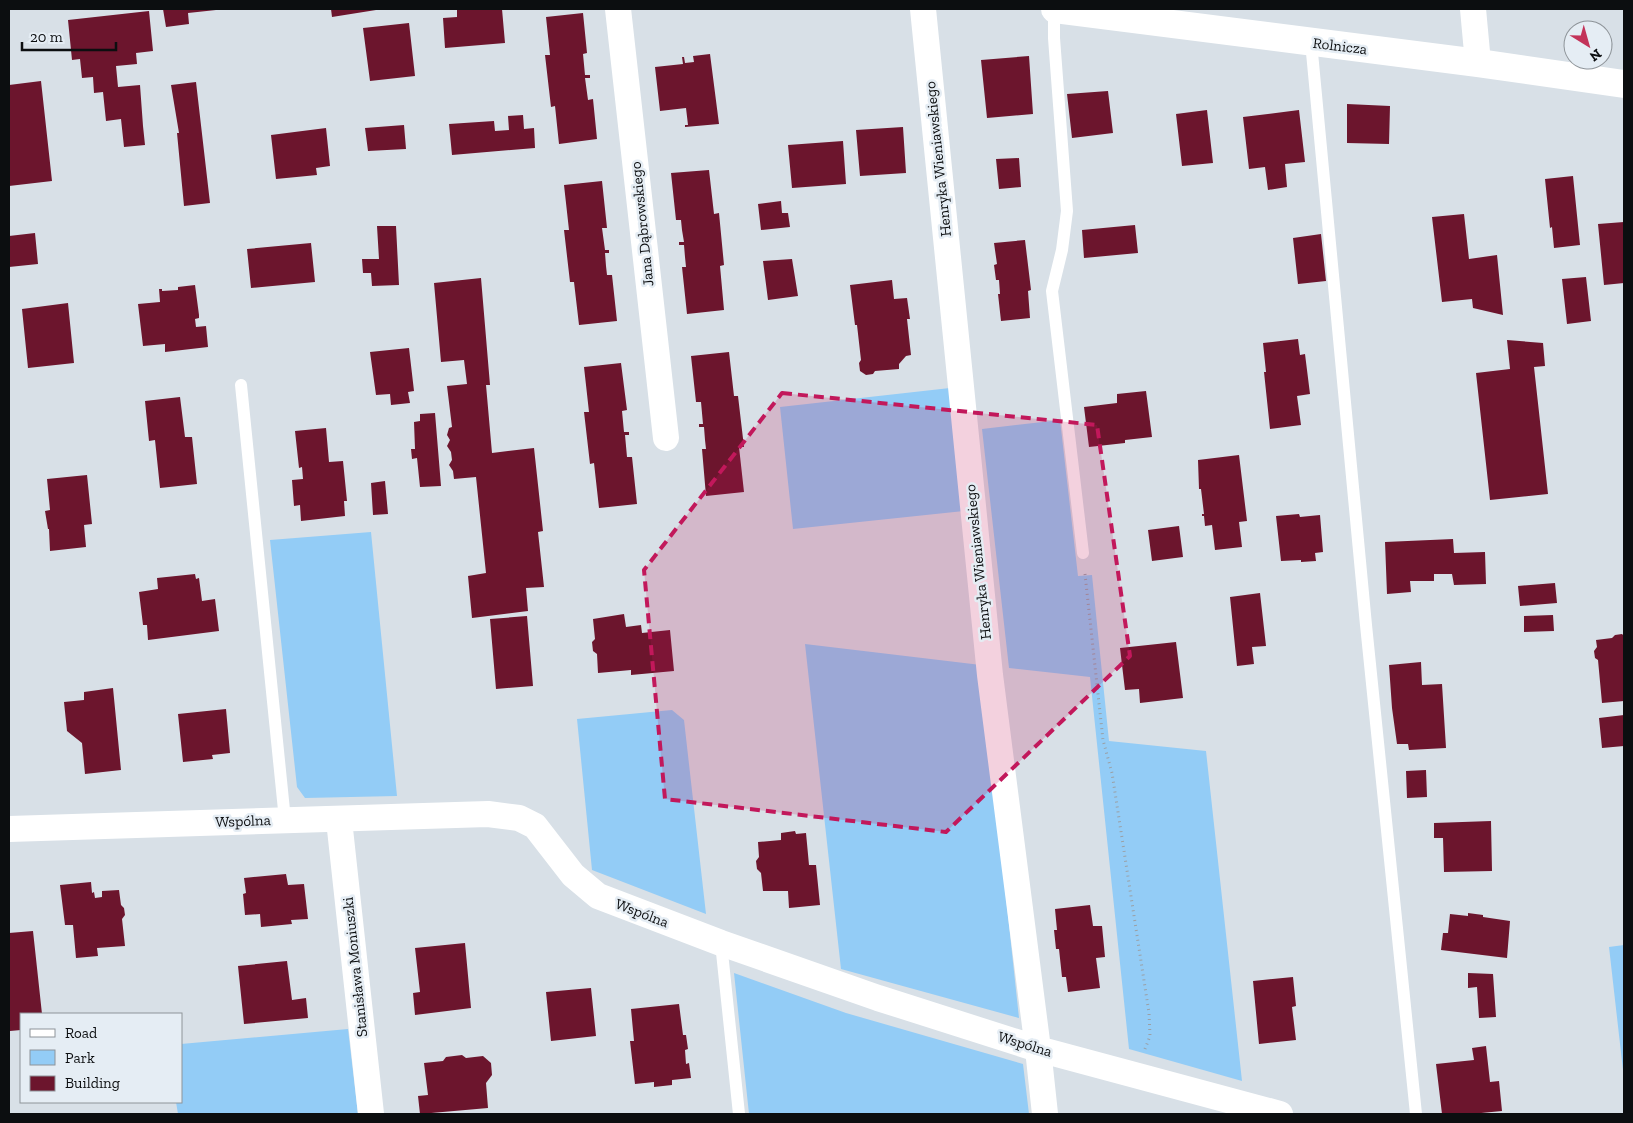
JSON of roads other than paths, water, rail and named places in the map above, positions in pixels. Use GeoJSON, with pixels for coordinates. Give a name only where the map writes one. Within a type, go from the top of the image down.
{"type":"FeatureCollection","features":[{"type":"Feature","properties":{"kind":"street","name":"Jana Dąbrowskiego"},"geometry":{"type":"LineString","coordinates":[[618,9],[666,438]]}},
{"type":"Feature","properties":{"kind":"street","name":"Henryka Wieniawskiego"},"geometry":{"type":"LineString","coordinates":[[923,9],[990,675],[1045,1114]]}},
{"type":"Feature","properties":{"kind":"street","name":"Rolnicza"},"geometry":{"type":"LineString","coordinates":[[1054,9],[1100,11],[1311,42],[1624,84]]}},
{"type":"Feature","properties":{"kind":"street"},"geometry":{"type":"LineString","coordinates":[[1473,9],[1478,63]]}},
{"type":"Feature","properties":{"kind":"street","name":"Wspólna"},"geometry":{"type":"LineString","coordinates":[[9,829],[488,814],[519,818],[535,826],[573,875],[598,896],[721,943],[878,998],[1038,1049],[1280,1114]]}},
{"type":"Feature","properties":{"kind":"street","name":"Stanisława Moniuszki"},"geometry":{"type":"LineString","coordinates":[[339,820],[372,1114]]}},
{"type":"Feature","properties":{"kind":"lane"},"geometry":{"type":"LineString","coordinates":[[1054,9],[1054,38],[1067,211],[1062,250],[1052,291],[1083,553]]}},
{"type":"Feature","properties":{"kind":"lane"},"geometry":{"type":"LineString","coordinates":[[1311,42],[1365,615],[1416,1114]]}},
{"type":"Feature","properties":{"kind":"lane"},"geometry":{"type":"LineString","coordinates":[[241,385],[285,820]]}},
{"type":"Feature","properties":{"kind":"lane"},"geometry":{"type":"LineString","coordinates":[[721,943],[739,1114]]}}]}
